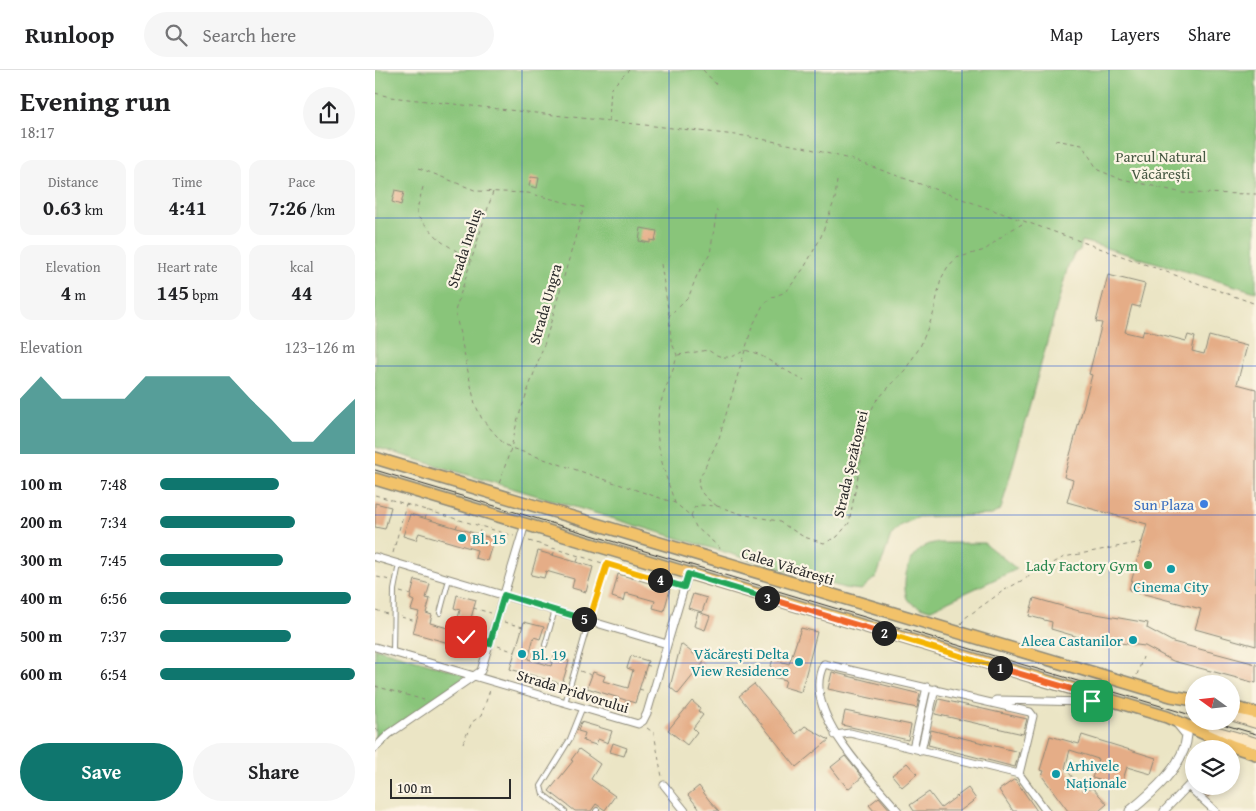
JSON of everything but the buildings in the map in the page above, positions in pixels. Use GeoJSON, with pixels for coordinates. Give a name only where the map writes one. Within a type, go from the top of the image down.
{"type":"FeatureCollection","features":[{"type":"Feature","properties":{"kind":"main road","name":"Calea Văcărești"},"geometry":{"type":"LineString","coordinates":[[375,458],[1185,700]]}},
{"type":"Feature","properties":{"kind":"main road"},"geometry":{"type":"LineString","coordinates":[[375,479],[877,631],[1256,743]]}},
{"type":"Feature","properties":{"kind":"main road"},"geometry":{"type":"LineString","coordinates":[[877,631],[883,610]]}},
{"type":"Feature","properties":{"kind":"main road"},"geometry":{"type":"LineString","coordinates":[[1240,709],[1256,713]]}},
{"type":"Feature","properties":{"kind":"main road"},"geometry":{"type":"LineString","coordinates":[[1167,717],[1256,754]]}},
{"type":"Feature","properties":{"kind":"main road"},"geometry":{"type":"LineString","coordinates":[[1240,718],[1256,723]]}},
{"type":"Feature","properties":{"kind":"street"},"geometry":{"type":"LineString","coordinates":[[375,748],[389,734],[476,676],[484,665],[525,524]]}},
{"type":"Feature","properties":{"kind":"street"},"geometry":{"type":"LineString","coordinates":[[375,557],[667,644]]}},
{"type":"Feature","properties":{"kind":"street","name":"Strada Pridvorului"},"geometry":{"type":"LineString","coordinates":[[375,647],[629,723],[641,723],[647,713],[688,574]]}},
{"type":"Feature","properties":{"kind":"street"},"geometry":{"type":"LineString","coordinates":[[898,811],[835,735],[818,691],[824,664],[1032,713],[1019,774]]}},
{"type":"Feature","properties":{"kind":"street"},"geometry":{"type":"LineString","coordinates":[[913,748],[927,687]]}},
{"type":"Feature","properties":{"kind":"street"},"geometry":{"type":"LineString","coordinates":[[921,750],[935,689]]}},
{"type":"Feature","properties":{"kind":"street"},"geometry":{"type":"LineString","coordinates":[[980,700],[1087,702],[1105,699]]}},
{"type":"Feature","properties":{"kind":"street"},"geometry":{"type":"LineString","coordinates":[[1167,717],[1186,731],[1186,740]]}},
{"type":"Feature","properties":{"kind":"street"},"geometry":{"type":"LineString","coordinates":[[835,735],[844,732],[1019,774],[1047,811]]}},
{"type":"Feature","properties":{"kind":"street"},"geometry":{"type":"LineString","coordinates":[[1191,740],[1197,735],[1207,735]]}},
{"type":"Feature","properties":{"kind":"street"},"geometry":{"type":"LineString","coordinates":[[1131,811],[1169,773],[1185,746]]}},
{"type":"Feature","properties":{"kind":"street"},"geometry":{"type":"LineString","coordinates":[[664,785],[685,811]]}},
{"type":"Feature","properties":{"kind":"street"},"geometry":{"type":"LineString","coordinates":[[1165,811],[1185,789]]}},
{"type":"Feature","properties":{"kind":"street"},"geometry":{"type":"LineString","coordinates":[[1198,795],[1215,811]]}},
{"type":"Feature","properties":{"kind":"lane"},"geometry":{"type":"LineString","coordinates":[[393,652],[394,590],[399,564]]}},
{"type":"Feature","properties":{"kind":"lane"},"geometry":{"type":"LineString","coordinates":[[440,613],[449,579]]}},
{"type":"Feature","properties":{"kind":"lane"},"geometry":{"type":"LineString","coordinates":[[545,645],[555,610]]}},
{"type":"Feature","properties":{"kind":"lane"},"geometry":{"type":"LineString","coordinates":[[565,703],[589,621]]}},
{"type":"Feature","properties":{"kind":"lane"},"geometry":{"type":"LineString","coordinates":[[565,811],[543,794],[541,786],[569,739],[582,709]]}},
{"type":"Feature","properties":{"kind":"path"},"geometry":{"type":"LineString","coordinates":[[609,122],[611,88],[629,70]]}},
{"type":"Feature","properties":{"kind":"path"},"geometry":{"type":"LineString","coordinates":[[703,70],[717,85]]}},
{"type":"Feature","properties":{"kind":"path"},"geometry":{"type":"LineString","coordinates":[[375,93],[390,97],[745,136],[803,147],[853,160],[1256,304]]}},
{"type":"Feature","properties":{"kind":"path"},"geometry":{"type":"LineString","coordinates":[[1055,140],[1082,145],[1098,170],[1119,178],[1183,193],[1256,194]]}},
{"type":"Feature","properties":{"kind":"path"},"geometry":{"type":"LineString","coordinates":[[419,168],[468,188],[493,192]]}},
{"type":"Feature","properties":{"kind":"path"},"geometry":{"type":"LineString","coordinates":[[717,506],[704,496],[699,489],[698,482],[719,438],[751,327],[763,305],[772,297],[786,292],[808,261],[820,239],[835,199],[837,181]]}},
{"type":"Feature","properties":{"kind":"path"},"geometry":{"type":"LineString","coordinates":[[423,187],[417,216],[442,242],[471,260]]}},
{"type":"Feature","properties":{"kind":"path","name":"Strada Ineluș"},"geometry":{"type":"LineString","coordinates":[[493,192],[455,311],[475,404],[482,418],[503,443],[511,448]]}},
{"type":"Feature","properties":{"kind":"path","name":"Strada Ungra"},"geometry":{"type":"LineString","coordinates":[[493,192],[528,193],[584,207],[546,339],[515,428],[497,494]]}},
{"type":"Feature","properties":{"kind":"path"},"geometry":{"type":"LineString","coordinates":[[669,316],[689,296],[697,275],[710,254],[717,210]]}},
{"type":"Feature","properties":{"kind":"path","name":"Strada Șezătoarei"},"geometry":{"type":"LineString","coordinates":[[717,506],[741,514],[778,520],[815,541],[824,543],[837,537],[849,523],[875,401],[905,370],[920,347],[933,315],[941,279],[947,268],[956,258],[985,250],[1007,232],[1027,222]]}},
{"type":"Feature","properties":{"kind":"path"},"geometry":{"type":"LineString","coordinates":[[661,264],[671,341],[677,355],[660,407],[657,440],[675,503]]}},
{"type":"Feature","properties":{"kind":"path"},"geometry":{"type":"LineString","coordinates":[[677,355],[708,350],[726,359],[745,350],[758,354],[804,381]]}},
{"type":"Feature","properties":{"kind":"path"},"geometry":{"type":"LineString","coordinates":[[511,448],[637,492],[675,503],[691,516],[696,528],[719,547],[725,562]]}},
{"type":"Feature","properties":{"kind":"path"},"geometry":{"type":"LineString","coordinates":[[375,500],[376,495],[684,587]]}},
{"type":"Feature","properties":{"kind":"path"},"geometry":{"type":"LineString","coordinates":[[391,561],[406,504]]}},
{"type":"Feature","properties":{"kind":"path"},"geometry":{"type":"LineString","coordinates":[[691,516],[694,508],[699,505],[717,506]]}},
{"type":"Feature","properties":{"kind":"path"},"geometry":{"type":"LineString","coordinates":[[425,519],[428,510]]}},
{"type":"Feature","properties":{"kind":"path"},"geometry":{"type":"LineString","coordinates":[[456,528],[459,520]]}},
{"type":"Feature","properties":{"kind":"path"},"geometry":{"type":"LineString","coordinates":[[479,534],[481,526]]}},
{"type":"Feature","properties":{"kind":"path"},"geometry":{"type":"LineString","coordinates":[[961,624],[965,618],[996,596],[1064,557],[1142,542]]}},
{"type":"Feature","properties":{"kind":"path"},"geometry":{"type":"LineString","coordinates":[[553,556],[555,548]]}},
{"type":"Feature","properties":{"kind":"path"},"geometry":{"type":"LineString","coordinates":[[577,562],[579,555]]}},
{"type":"Feature","properties":{"kind":"path"},"geometry":{"type":"LineString","coordinates":[[589,621],[607,564]]}},
{"type":"Feature","properties":{"kind":"path"},"geometry":{"type":"LineString","coordinates":[[633,579],[635,572]]}},
{"type":"Feature","properties":{"kind":"path"},"geometry":{"type":"LineString","coordinates":[[377,577],[395,582]]}},
{"type":"Feature","properties":{"kind":"path"},"geometry":{"type":"LineString","coordinates":[[657,585],[659,579]]}},
{"type":"Feature","properties":{"kind":"path"},"geometry":{"type":"LineString","coordinates":[[394,590],[411,595]]}},
{"type":"Feature","properties":{"kind":"path"},"geometry":{"type":"LineString","coordinates":[[473,608],[523,627]]}},
{"type":"Feature","properties":{"kind":"path"},"geometry":{"type":"LineString","coordinates":[[376,610],[416,622]]}},
{"type":"Feature","properties":{"kind":"path"},"geometry":{"type":"LineString","coordinates":[[466,637],[515,652]]}},
{"type":"Feature","properties":{"kind":"path"},"geometry":{"type":"LineString","coordinates":[[1134,685],[1143,657]]}},
{"type":"Feature","properties":{"kind":"path"},"geometry":{"type":"LineString","coordinates":[[575,670],[591,675]]}},
{"type":"Feature","properties":{"kind":"path"},"geometry":{"type":"LineString","coordinates":[[463,743],[472,722],[481,716],[492,681]]}},
{"type":"Feature","properties":{"kind":"path"},"geometry":{"type":"LineString","coordinates":[[375,686],[434,703]]}},
{"type":"Feature","properties":{"kind":"path"},"geometry":{"type":"LineString","coordinates":[[641,723],[654,733],[664,785]]}},
{"type":"Feature","properties":{"kind":"green space","name":"Parcul Natural Văcărești"},"geometry":{"type":"Polygon","coordinates":[[[375,70],[1256,70],[1256,292],[1082,241],[1080,250],[1075,253],[1068,266],[1001,509],[992,515],[919,517],[901,525],[891,536],[877,576],[861,590],[844,588],[375,447],[375,70]]]}},
{"type":"Feature","properties":{"kind":"green space"},"geometry":{"type":"Polygon","coordinates":[[[934,543],[984,543],[1017,569],[929,610],[913,604],[907,599],[905,582],[909,564],[919,550],[934,543]]]}},
{"type":"Feature","properties":{"kind":"green space"},"geometry":{"type":"Polygon","coordinates":[[[375,648],[468,675],[375,744],[375,648]]]}},
{"type":"Feature","properties":{"kind":"tram line"},"geometry":{"type":"LineString","coordinates":[[375,470],[1185,713]]}},
{"type":"Feature","properties":{"kind":"tram line"},"geometry":{"type":"LineString","coordinates":[[1240,729],[1256,734]]}},
{"type":"Feature","properties":{"kind":"place","name":"Sun Plaza"},"geometry":{"type":"Point","coordinates":[1204,504]}},
{"type":"Feature","properties":{"kind":"place","name":"Bl. 15"},"geometry":{"type":"Point","coordinates":[462,538]}},
{"type":"Feature","properties":{"kind":"place","name":"Lady Factory Gym"},"geometry":{"type":"Point","coordinates":[1148,565]}},
{"type":"Feature","properties":{"kind":"place","name":"Cinema City"},"geometry":{"type":"Point","coordinates":[1171,569]}},
{"type":"Feature","properties":{"kind":"place","name":"Aleea Castanilor"},"geometry":{"type":"Point","coordinates":[1133,640]}},
{"type":"Feature","properties":{"kind":"place","name":"Bl. 19"},"geometry":{"type":"Point","coordinates":[522,654]}},
{"type":"Feature","properties":{"kind":"place","name":"Văcărești Delta View Residence"},"geometry":{"type":"Point","coordinates":[799,662]}},
{"type":"Feature","properties":{"kind":"place","name":"Arhivele Naționale"},"geometry":{"type":"Point","coordinates":[1056,774]}},
{"type":"Feature","properties":{"kind":"route"},"geometry":{"type":"LineString","coordinates":[[466,637],[490,644],[504,595],[589,621],[607,564],[684,587],[688,574],[1105,699],[1092,701]]}}]}
